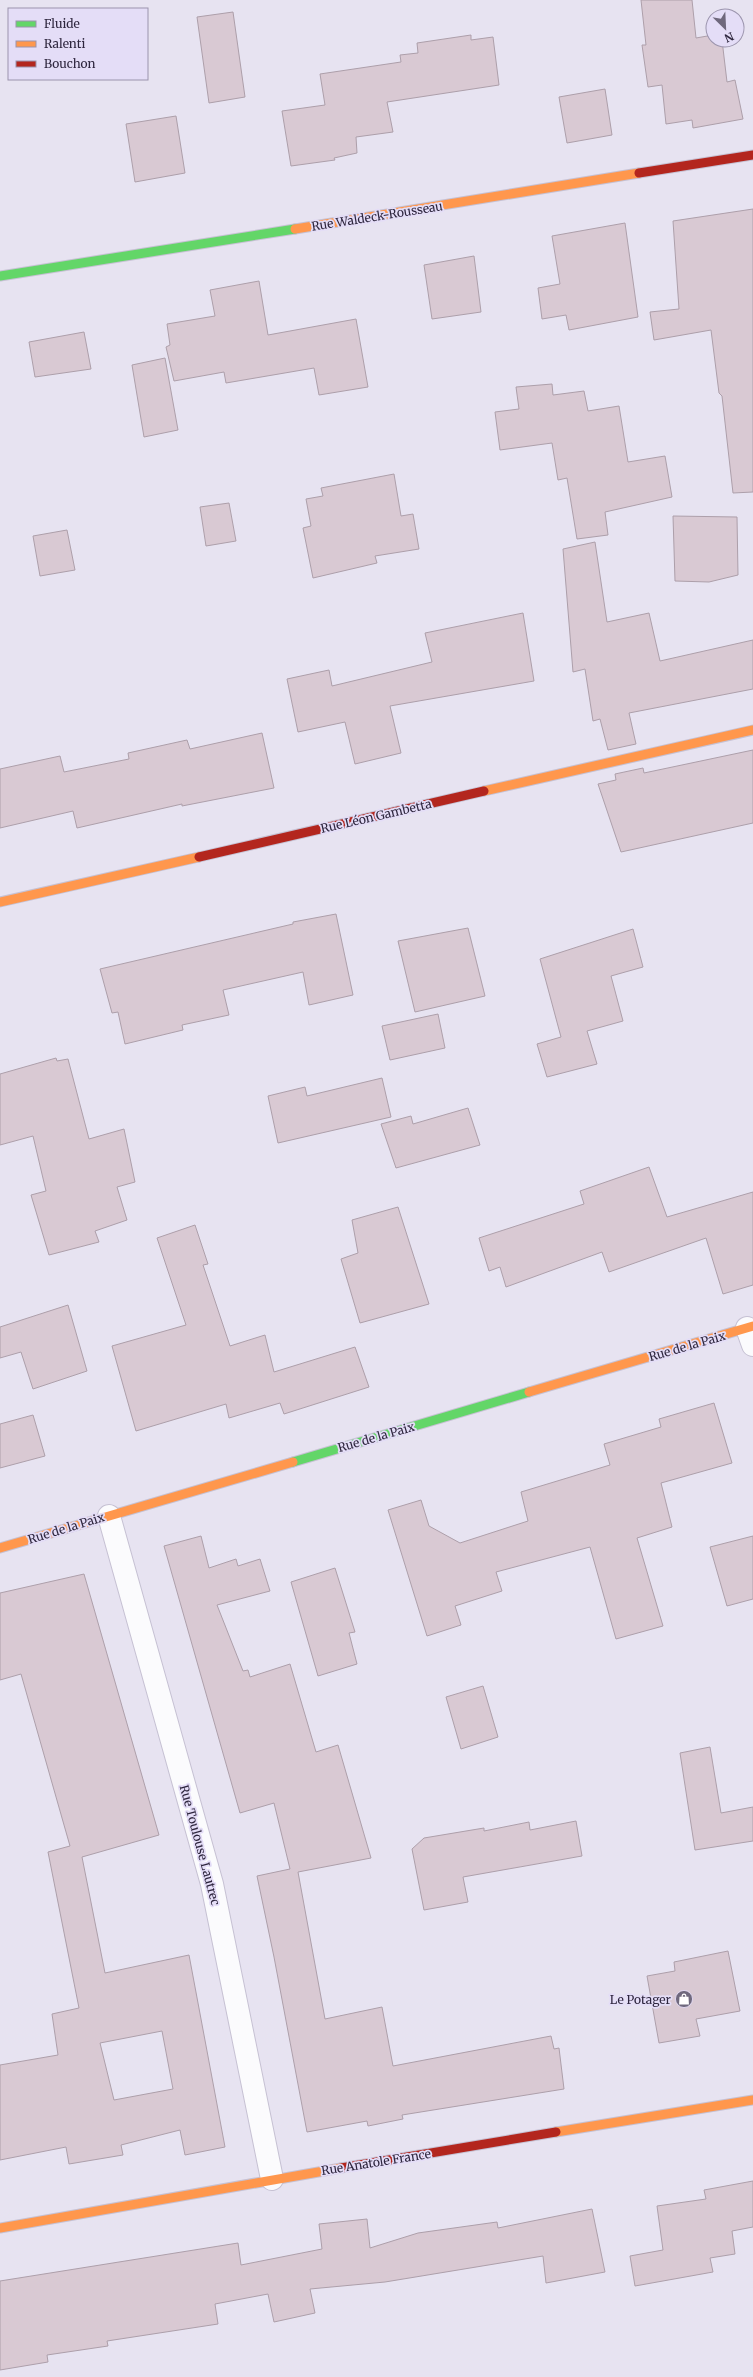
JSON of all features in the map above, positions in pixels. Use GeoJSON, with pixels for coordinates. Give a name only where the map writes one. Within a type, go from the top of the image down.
{"type":"FeatureCollection","features":[{"type":"Feature","properties":{"kind":"street","name":"Rue Waldeck-Rousseau"},"geometry":{"type":"LineString","coordinates":[[0,276],[753,155]]}},
{"type":"Feature","properties":{"kind":"street","name":"Rue Léon Gambetta"},"geometry":{"type":"LineString","coordinates":[[0,902],[753,730]]}},
{"type":"Feature","properties":{"kind":"street","name":"Rue de la Paix"},"geometry":{"type":"LineString","coordinates":[[0,1548],[751,1333]]}},
{"type":"Feature","properties":{"kind":"street","name":"Rue Toulouse Lautrec"},"geometry":{"type":"LineString","coordinates":[[109,1516],[212,1884],[272,2179]]}},
{"type":"Feature","properties":{"kind":"street","name":"Rue Anatole France"},"geometry":{"type":"LineString","coordinates":[[0,2228],[272,2179],[753,2100]]}},
{"type":"Feature","properties":{"kind":"building"},"geometry":{"type":"Polygon","coordinates":[[[641,0],[692,0],[696,38],[705,36],[705,48],[723,48],[727,82],[735,80],[743,119],[693,128],[692,120],[666,124],[662,85],[648,87],[642,45],[646,45],[641,0]]]}},
{"type":"Feature","properties":{"kind":"building"},"geometry":{"type":"Polygon","coordinates":[[[233,12],[245,97],[209,103],[197,17],[233,12]]]}},
{"type":"Feature","properties":{"kind":"building"},"geometry":{"type":"Polygon","coordinates":[[[471,35],[471,40],[493,37],[499,85],[387,102],[393,132],[356,137],[357,153],[334,158],[335,160],[291,166],[282,111],[325,105],[320,74],[401,62],[400,55],[418,53],[417,43],[471,35]]]}},
{"type":"Feature","properties":{"kind":"building"},"geometry":{"type":"Polygon","coordinates":[[[605,89],[612,135],[567,143],[559,97],[605,89]]]}},
{"type":"Feature","properties":{"kind":"building"},"geometry":{"type":"Polygon","coordinates":[[[176,116],[185,173],[135,182],[126,124],[176,116]]]}},
{"type":"Feature","properties":{"kind":"building"},"geometry":{"type":"Polygon","coordinates":[[[753,209],[753,492],[733,493],[722,396],[719,393],[711,330],[654,340],[650,312],[679,309],[673,221],[753,209]]]}},
{"type":"Feature","properties":{"kind":"building"},"geometry":{"type":"Polygon","coordinates":[[[625,223],[638,317],[569,330],[566,315],[542,319],[538,288],[560,284],[552,236],[625,223]]]}},
{"type":"Feature","properties":{"kind":"building"},"geometry":{"type":"Polygon","coordinates":[[[474,256],[481,312],[432,319],[424,265],[474,256]]]}},
{"type":"Feature","properties":{"kind":"building"},"geometry":{"type":"Polygon","coordinates":[[[259,281],[268,335],[356,319],[368,387],[319,395],[314,368],[226,383],[224,372],[174,381],[166,347],[170,345],[167,324],[215,316],[210,290],[259,281]]]}},
{"type":"Feature","properties":{"kind":"building"},"geometry":{"type":"Polygon","coordinates":[[[84,332],[91,369],[35,377],[29,342],[84,332]]]}},
{"type":"Feature","properties":{"kind":"building"},"geometry":{"type":"Polygon","coordinates":[[[165,358],[178,430],[144,437],[132,365],[165,358]]]}},
{"type":"Feature","properties":{"kind":"building"},"geometry":{"type":"Polygon","coordinates":[[[552,384],[553,395],[584,391],[588,411],[619,406],[628,462],[665,456],[672,497],[605,512],[608,535],[577,539],[567,478],[558,480],[552,443],[500,450],[495,412],[519,409],[516,387],[552,384]]]}},
{"type":"Feature","properties":{"kind":"building"},"geometry":{"type":"Polygon","coordinates":[[[394,474],[401,516],[413,514],[419,549],[375,556],[377,563],[313,578],[303,528],[311,526],[306,499],[323,496],[321,488],[394,474]]]}},
{"type":"Feature","properties":{"kind":"building"},"geometry":{"type":"Polygon","coordinates":[[[229,503],[236,541],[206,546],[200,507],[229,503]]]}},
{"type":"Feature","properties":{"kind":"building"},"geometry":{"type":"Polygon","coordinates":[[[673,516],[737,517],[738,575],[709,582],[675,581],[673,516]]]}},
{"type":"Feature","properties":{"kind":"building"},"geometry":{"type":"Polygon","coordinates":[[[67,530],[75,570],[40,576],[33,536],[67,530]]]}},
{"type":"Feature","properties":{"kind":"building"},"geometry":{"type":"Polygon","coordinates":[[[595,542],[607,622],[649,613],[660,661],[753,640],[753,689],[629,713],[636,744],[608,750],[600,719],[593,721],[585,669],[573,672],[563,549],[595,542]]]}},
{"type":"Feature","properties":{"kind":"building"},"geometry":{"type":"Polygon","coordinates":[[[523,613],[534,681],[390,706],[401,753],[355,764],[345,722],[298,732],[287,679],[329,670],[332,686],[432,662],[425,633],[523,613]]]}},
{"type":"Feature","properties":{"kind":"building"},"geometry":{"type":"Polygon","coordinates":[[[262,733],[274,788],[182,806],[182,804],[77,828],[73,811],[0,828],[0,769],[60,756],[64,772],[129,759],[128,753],[187,740],[190,749],[262,733]]]}},
{"type":"Feature","properties":{"kind":"building"},"geometry":{"type":"Polygon","coordinates":[[[753,750],[753,823],[621,852],[598,784],[616,780],[615,774],[643,768],[644,773],[753,750]]]}},
{"type":"Feature","properties":{"kind":"building"},"geometry":{"type":"Polygon","coordinates":[[[336,914],[353,995],[309,1005],[303,972],[223,990],[229,1015],[182,1025],[183,1030],[125,1044],[118,1012],[112,1013],[100,969],[293,924],[293,922],[336,914]]]}},
{"type":"Feature","properties":{"kind":"building"},"geometry":{"type":"Polygon","coordinates":[[[468,928],[485,996],[415,1012],[398,941],[468,928]]]}},
{"type":"Feature","properties":{"kind":"building"},"geometry":{"type":"Polygon","coordinates":[[[633,929],[643,967],[611,976],[623,1021],[587,1031],[597,1064],[547,1077],[537,1044],[561,1037],[540,959],[633,929]]]}},
{"type":"Feature","properties":{"kind":"building"},"geometry":{"type":"Polygon","coordinates":[[[438,1014],[445,1048],[390,1060],[382,1026],[438,1014]]]}},
{"type":"Feature","properties":{"kind":"building"},"geometry":{"type":"Polygon","coordinates":[[[56,1058],[57,1061],[68,1059],[89,1139],[124,1129],[135,1182],[117,1187],[127,1220],[95,1231],[99,1242],[49,1255],[31,1195],[46,1191],[33,1136],[0,1145],[0,1074],[56,1058]]]}},
{"type":"Feature","properties":{"kind":"building"},"geometry":{"type":"Polygon","coordinates":[[[382,1078],[391,1117],[278,1143],[268,1096],[305,1087],[307,1096],[382,1078]]]}},
{"type":"Feature","properties":{"kind":"building"},"geometry":{"type":"Polygon","coordinates":[[[468,1108],[480,1145],[396,1168],[381,1124],[411,1116],[413,1124],[468,1108]]]}},
{"type":"Feature","properties":{"kind":"building"},"geometry":{"type":"Polygon","coordinates":[[[649,1167],[667,1217],[753,1192],[753,1285],[723,1294],[706,1238],[609,1272],[602,1252],[506,1287],[500,1267],[489,1271],[479,1238],[584,1204],[580,1191],[649,1167]]]}},
{"type":"Feature","properties":{"kind":"building"},"geometry":{"type":"Polygon","coordinates":[[[398,1207],[429,1304],[360,1323],[341,1259],[358,1253],[352,1220],[398,1207]]]}},
{"type":"Feature","properties":{"kind":"building"},"geometry":{"type":"Polygon","coordinates":[[[195,1225],[208,1264],[203,1265],[230,1346],[265,1335],[274,1372],[355,1347],[369,1387],[284,1414],[280,1403],[229,1418],[226,1404],[136,1431],[112,1346],[186,1325],[157,1238],[195,1225]]]}},
{"type":"Feature","properties":{"kind":"building"},"geometry":{"type":"Polygon","coordinates":[[[68,1305],[87,1371],[33,1389],[21,1352],[0,1358],[0,1327],[68,1305]]]}},
{"type":"Feature","properties":{"kind":"building"},"geometry":{"type":"Polygon","coordinates":[[[714,1403],[732,1463],[661,1483],[672,1527],[637,1538],[663,1626],[616,1639],[590,1547],[496,1572],[502,1591],[455,1606],[461,1625],[427,1636],[388,1510],[421,1500],[429,1526],[460,1543],[528,1521],[521,1492],[610,1465],[604,1444],[661,1427],[659,1419],[714,1403]]]}},
{"type":"Feature","properties":{"kind":"building"},"geometry":{"type":"Polygon","coordinates":[[[33,1415],[45,1456],[0,1468],[0,1424],[33,1415]]]}},
{"type":"Feature","properties":{"kind":"building"},"geometry":{"type":"Polygon","coordinates":[[[201,1536],[209,1568],[236,1559],[238,1566],[260,1559],[270,1591],[217,1605],[243,1671],[248,1670],[250,1677],[290,1664],[316,1752],[338,1745],[371,1858],[298,1872],[325,2019],[382,2007],[393,2066],[551,2036],[554,2049],[559,2048],[564,2089],[402,2115],[403,2119],[368,2126],[367,2121],[307,2132],[257,1876],[290,1869],[274,1803],[240,1813],[164,1546],[201,1536]]]}},
{"type":"Feature","properties":{"kind":"building"},"geometry":{"type":"Polygon","coordinates":[[[753,1536],[753,1599],[727,1606],[710,1547],[753,1536]]]}},
{"type":"Feature","properties":{"kind":"building"},"geometry":{"type":"Polygon","coordinates":[[[335,1568],[355,1632],[349,1633],[357,1664],[318,1676],[291,1582],[335,1568]]]}},
{"type":"Feature","properties":{"kind":"building"},"geometry":{"type":"Polygon","coordinates":[[[84,1574],[159,1835],[82,1857],[105,1973],[189,1955],[225,2147],[185,2155],[180,2130],[121,2145],[123,2155],[69,2164],[66,2147],[0,2160],[0,2065],[58,2055],[52,2014],[79,2008],[48,1852],[70,1846],[21,1674],[0,1680],[0,1593],[84,1574]],[[162,2031],[100,2043],[114,2100],[173,2089],[162,2031]]]}},
{"type":"Feature","properties":{"kind":"building"},"geometry":{"type":"Polygon","coordinates":[[[483,1686],[498,1737],[461,1749],[446,1697],[483,1686]]]}},
{"type":"Feature","properties":{"kind":"building"},"geometry":{"type":"Polygon","coordinates":[[[710,1747],[721,1813],[753,1807],[753,1841],[695,1850],[680,1753],[710,1747]]]}},
{"type":"Feature","properties":{"kind":"building"},"geometry":{"type":"Polygon","coordinates":[[[576,1821],[582,1856],[463,1877],[468,1902],[424,1910],[412,1849],[424,1838],[484,1828],[484,1831],[529,1822],[530,1830],[576,1821]]]}},
{"type":"Feature","properties":{"kind":"building"},"geometry":{"type":"Polygon","coordinates":[[[728,1951],[740,2011],[696,2019],[700,2036],[659,2043],[647,1976],[675,1971],[674,1962],[728,1951]]]}},
{"type":"Feature","properties":{"kind":"building"},"geometry":{"type":"Polygon","coordinates":[[[753,2181],[753,2227],[732,2231],[735,2254],[710,2258],[713,2272],[635,2286],[630,2256],[663,2250],[657,2206],[706,2199],[704,2190],[753,2181]]]}},
{"type":"Feature","properties":{"kind":"building"},"geometry":{"type":"Polygon","coordinates":[[[592,2209],[605,2272],[546,2283],[543,2256],[385,2282],[310,2289],[315,2313],[274,2322],[268,2294],[215,2304],[218,2324],[107,2341],[108,2346],[47,2355],[48,2362],[0,2370],[0,2281],[238,2243],[241,2265],[322,2249],[319,2224],[367,2219],[370,2248],[418,2233],[497,2222],[498,2228],[592,2209]]]}},
{"type":"Feature","properties":{"kind":"traffic: fast"},"geometry":{"type":"LineString","coordinates":[[0,276],[295,229]]}},
{"type":"Feature","properties":{"kind":"traffic: fast"},"geometry":{"type":"LineString","coordinates":[[293,1462],[529,1392]]}},
{"type":"Feature","properties":{"kind":"traffic: slow"},"geometry":{"type":"LineString","coordinates":[[295,229],[639,173]]}},
{"type":"Feature","properties":{"kind":"traffic: slow"},"geometry":{"type":"LineString","coordinates":[[484,791],[753,730]]}},
{"type":"Feature","properties":{"kind":"traffic: slow"},"geometry":{"type":"LineString","coordinates":[[0,902],[199,857]]}},
{"type":"Feature","properties":{"kind":"traffic: slow"},"geometry":{"type":"LineString","coordinates":[[529,1392],[753,1326]]}},
{"type":"Feature","properties":{"kind":"traffic: slow"},"geometry":{"type":"LineString","coordinates":[[0,1548],[293,1462]]}},
{"type":"Feature","properties":{"kind":"traffic: slow"},"geometry":{"type":"LineString","coordinates":[[556,2132],[753,2100]]}},
{"type":"Feature","properties":{"kind":"traffic: slow"},"geometry":{"type":"LineString","coordinates":[[0,2228],[341,2168]]}},
{"type":"Feature","properties":{"kind":"traffic: jam"},"geometry":{"type":"LineString","coordinates":[[639,173],[753,155]]}},
{"type":"Feature","properties":{"kind":"traffic: jam"},"geometry":{"type":"LineString","coordinates":[[199,857],[484,791]]}},
{"type":"Feature","properties":{"kind":"traffic: jam"},"geometry":{"type":"LineString","coordinates":[[341,2168],[556,2132]]}},
{"type":"Feature","properties":{"kind":"place","name":"Le Potager"},"geometry":{"type":"Point","coordinates":[684,1999]}}]}
